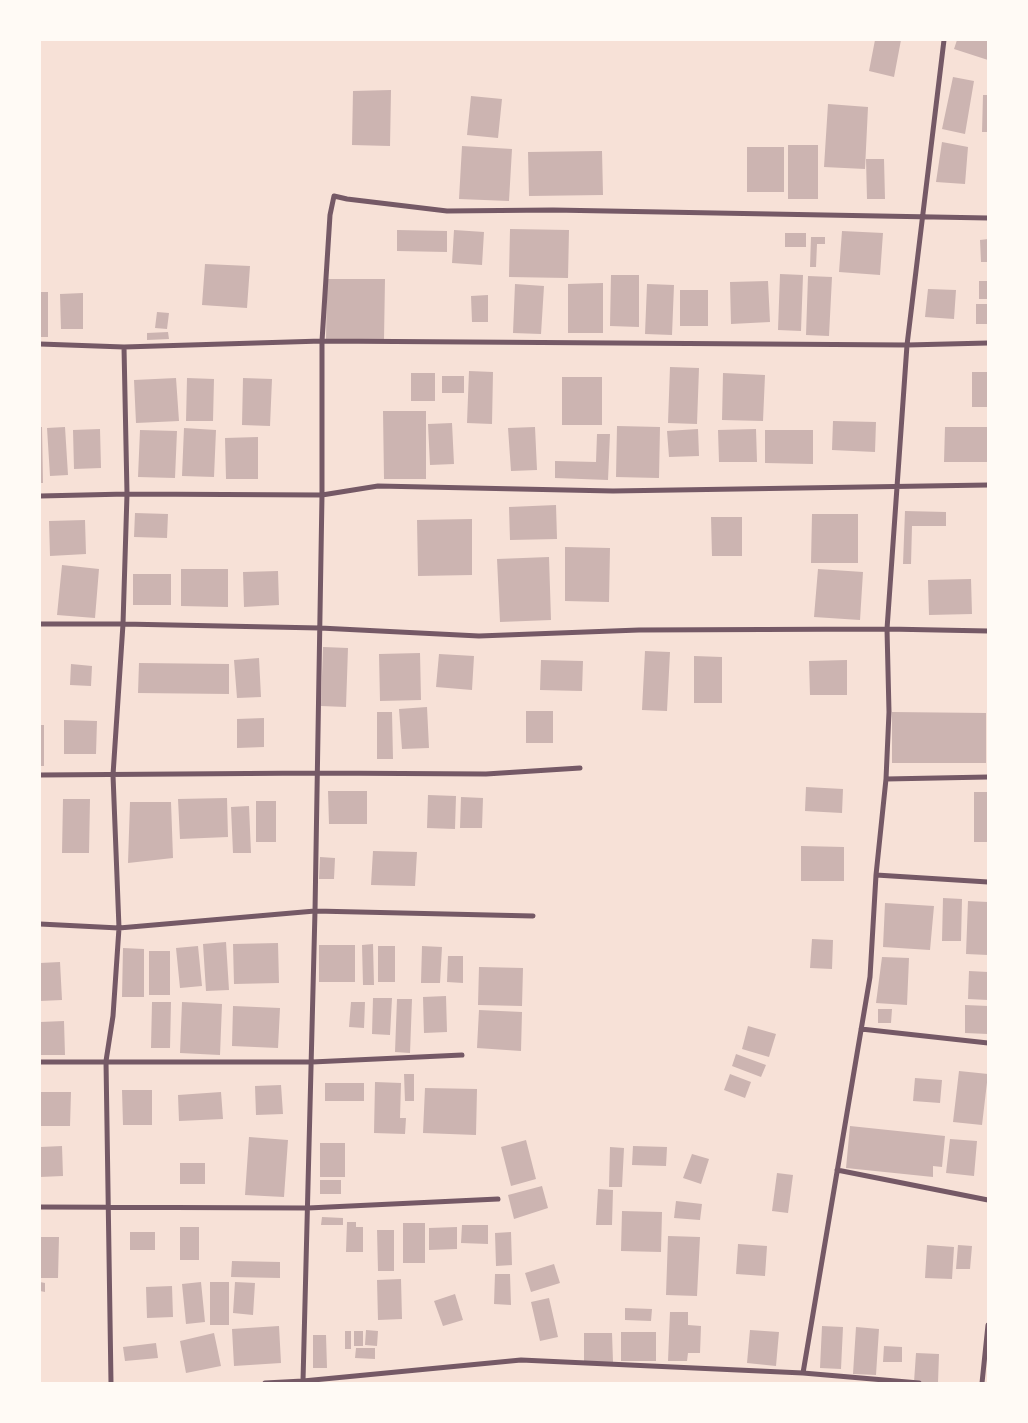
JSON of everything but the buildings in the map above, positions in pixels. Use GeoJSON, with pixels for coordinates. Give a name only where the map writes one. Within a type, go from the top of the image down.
{"type":"FeatureCollection","features":[{"type":"Feature","properties":{"kind":"street"},"geometry":{"type":"LineString","coordinates":[[803,1373],[870,977],[876,875],[886,779],[889,712],[887,629],[907,345],[944,40]]}},
{"type":"Feature","properties":{"kind":"street"},"geometry":{"type":"LineString","coordinates":[[303,1381],[315,911],[322,495],[322,341],[330,215],[334,196],[447,211],[563,210],[988,218]]}},
{"type":"Feature","properties":{"kind":"street"},"geometry":{"type":"LineString","coordinates":[[40,344],[124,347],[322,341],[907,345],[988,343]]}},
{"type":"Feature","properties":{"kind":"street"},"geometry":{"type":"LineString","coordinates":[[111,1383],[106,1061],[113,1016],[119,928],[113,775],[123,624],[127,494],[124,347]]}},
{"type":"Feature","properties":{"kind":"street"},"geometry":{"type":"LineString","coordinates":[[40,496],[127,494],[322,495],[378,486],[613,491],[988,485]]}},
{"type":"Feature","properties":{"kind":"street"},"geometry":{"type":"LineString","coordinates":[[40,624],[320,628],[479,636],[639,630],[887,629],[988,632]]}},
{"type":"Feature","properties":{"kind":"street"},"geometry":{"type":"LineString","coordinates":[[40,776],[316,773],[486,774],[580,768]]}},
{"type":"Feature","properties":{"kind":"street"},"geometry":{"type":"LineString","coordinates":[[886,779],[988,777]]}},
{"type":"Feature","properties":{"kind":"street"},"geometry":{"type":"LineString","coordinates":[[876,875],[988,882]]}},
{"type":"Feature","properties":{"kind":"street"},"geometry":{"type":"LineString","coordinates":[[40,924],[119,928],[315,911],[534,916]]}},
{"type":"Feature","properties":{"kind":"street"},"geometry":{"type":"LineString","coordinates":[[861,1029],[988,1043]]}},
{"type":"Feature","properties":{"kind":"street"},"geometry":{"type":"LineString","coordinates":[[40,1062],[312,1062],[462,1055]]}},
{"type":"Feature","properties":{"kind":"street"},"geometry":{"type":"LineString","coordinates":[[837,1170],[988,1200]]}},
{"type":"Feature","properties":{"kind":"street"},"geometry":{"type":"LineString","coordinates":[[40,1207],[308,1208],[498,1199]]}},
{"type":"Feature","properties":{"kind":"street"},"geometry":{"type":"LineString","coordinates":[[982,1383],[988,1324]]}},
{"type":"Feature","properties":{"kind":"street"},"geometry":{"type":"LineString","coordinates":[[265,1383],[521,1360],[803,1373],[919,1383]]}}]}
